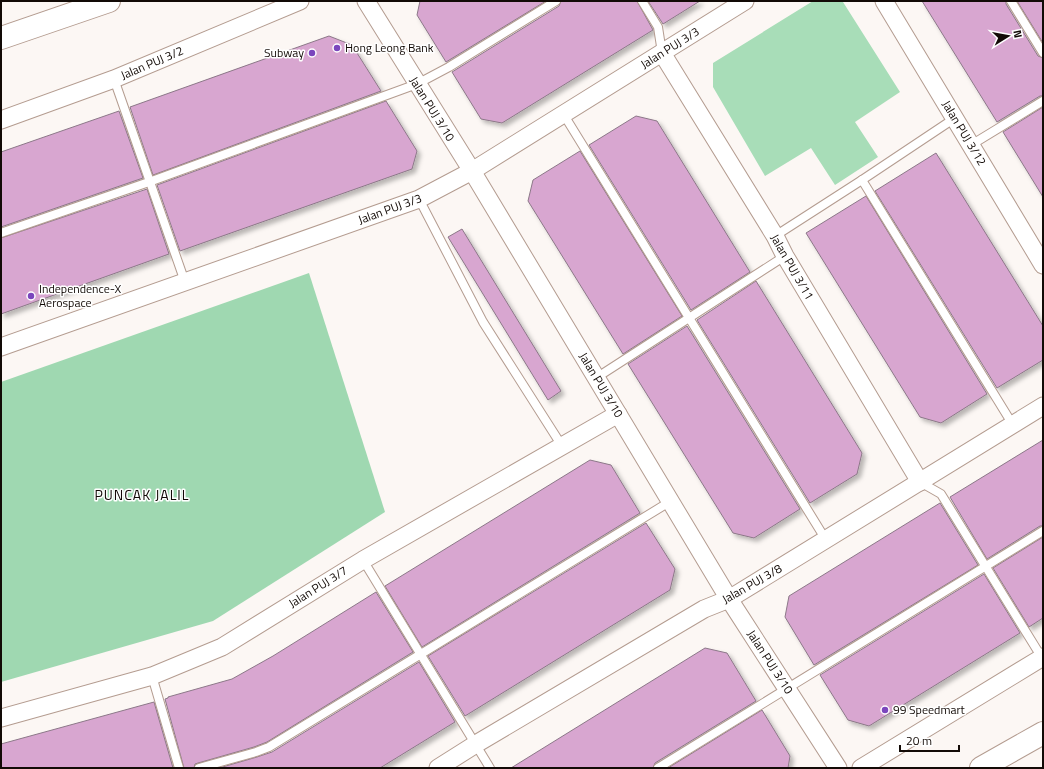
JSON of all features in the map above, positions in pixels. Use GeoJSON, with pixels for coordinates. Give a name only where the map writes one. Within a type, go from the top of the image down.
{"type":"FeatureCollection","features":[{"type":"Feature","properties":{"kind":"main road"},"geometry":{"type":"LineString","coordinates":[[1,38],[109,1]]}},
{"type":"Feature","properties":{"kind":"main road"},"geometry":{"type":"LineString","coordinates":[[981,768],[1043,733]]}},
{"type":"Feature","properties":{"kind":"street","name":"Jalan PUJ 3/2"},"geometry":{"type":"LineString","coordinates":[[1,120],[114,79],[300,1]]}},
{"type":"Feature","properties":{"kind":"street","name":"Jalan PUJ 3/10"},"geometry":{"type":"LineString","coordinates":[[366,1],[472,171],[729,599],[838,768]]}},
{"type":"Feature","properties":{"kind":"street","name":"Jalan PUJ 3/3"},"geometry":{"type":"LineString","coordinates":[[1,347],[419,199],[472,171],[745,1]]}},
{"type":"Feature","properties":{"kind":"street","name":"Jalan PUJ 3/12"},"geometry":{"type":"LineString","coordinates":[[884,1],[1043,265]]}},
{"type":"Feature","properties":{"kind":"street","name":"Jalan PUJ 3/11"},"geometry":{"type":"LineString","coordinates":[[662,53],[775,236],[785,256],[920,482]]}},
{"type":"Feature","properties":{"kind":"street","name":"Jalan PUJ 3/8"},"geometry":{"type":"LineString","coordinates":[[438,768],[704,609],[729,599],[1043,406]]}},
{"type":"Feature","properties":{"kind":"street","name":"Jalan PUJ 3/7"},"geometry":{"type":"LineString","coordinates":[[1,718],[152,676],[222,647],[363,560],[618,414]]}},
{"type":"Feature","properties":{"kind":"street"},"geometry":{"type":"LineString","coordinates":[[861,768],[1043,658]]}},
{"type":"Feature","properties":{"kind":"lane"},"geometry":{"type":"LineString","coordinates":[[1,233],[149,182],[417,84],[449,67],[556,1]]}},
{"type":"Feature","properties":{"kind":"lane"},"geometry":{"type":"LineString","coordinates":[[642,1],[658,27],[662,53]]}},
{"type":"Feature","properties":{"kind":"lane"},"geometry":{"type":"LineString","coordinates":[[1011,1],[1043,53]]}},
{"type":"Feature","properties":{"kind":"lane"},"geometry":{"type":"LineString","coordinates":[[114,79],[185,282]]}},
{"type":"Feature","properties":{"kind":"lane"},"geometry":{"type":"LineString","coordinates":[[971,145],[1043,101]]}},
{"type":"Feature","properties":{"kind":"lane"},"geometry":{"type":"LineString","coordinates":[[564,115],[826,540]]}},
{"type":"Feature","properties":{"kind":"lane"},"geometry":{"type":"LineString","coordinates":[[775,236],[955,118]]}},
{"type":"Feature","properties":{"kind":"lane"},"geometry":{"type":"LineString","coordinates":[[862,180],[1012,425]]}},
{"type":"Feature","properties":{"kind":"lane"},"geometry":{"type":"LineString","coordinates":[[419,199],[483,322],[562,446]]}},
{"type":"Feature","properties":{"kind":"lane"},"geometry":{"type":"LineString","coordinates":[[596,378],[785,256]]}},
{"type":"Feature","properties":{"kind":"lane"},"geometry":{"type":"LineString","coordinates":[[920,482],[941,494],[1043,658]]}},
{"type":"Feature","properties":{"kind":"lane"},"geometry":{"type":"LineString","coordinates":[[200,768],[269,747],[671,501]]}},
{"type":"Feature","properties":{"kind":"lane"},"geometry":{"type":"LineString","coordinates":[[658,768],[986,567],[1043,530]]}},
{"type":"Feature","properties":{"kind":"lane"},"geometry":{"type":"LineString","coordinates":[[363,560],[490,768]]}},
{"type":"Feature","properties":{"kind":"lane"},"geometry":{"type":"LineString","coordinates":[[152,676],[179,768]]}},
{"type":"Feature","properties":{"kind":"green space"},"geometry":{"type":"Polygon","coordinates":[[[813,1],[843,2],[900,92],[855,122],[878,157],[835,185],[811,148],[765,176],[713,87],[713,63],[813,1]]]}},
{"type":"Feature","properties":{"kind":"green space"},"geometry":{"type":"Polygon","coordinates":[[[309,273],[385,512],[213,621],[1,682],[1,382],[309,273]]]}},
{"type":"Feature","properties":{"kind":"building"},"geometry":{"type":"Polygon","coordinates":[[[420,1],[546,1],[446,62],[417,15],[420,1]]]}},
{"type":"Feature","properties":{"kind":"building"},"geometry":{"type":"Polygon","coordinates":[[[561,1],[637,1],[653,30],[502,123],[481,119],[452,72],[559,6],[561,1]]]}},
{"type":"Feature","properties":{"kind":"building"},"geometry":{"type":"Polygon","coordinates":[[[648,1],[700,1],[663,24],[648,1]]]}},
{"type":"Feature","properties":{"kind":"building"},"geometry":{"type":"Polygon","coordinates":[[[922,1],[1006,1],[1006,4],[1038,56],[1043,58],[1043,96],[1040,96],[997,122],[922,1]]]}},
{"type":"Feature","properties":{"kind":"building"},"geometry":{"type":"Polygon","coordinates":[[[1017,1],[1043,1],[1043,43],[1017,1]]]}},
{"type":"Feature","properties":{"kind":"building"},"geometry":{"type":"Polygon","coordinates":[[[329,36],[352,45],[381,91],[153,175],[130,107],[329,36]]]}},
{"type":"Feature","properties":{"kind":"building"},"geometry":{"type":"Polygon","coordinates":[[[386,101],[417,151],[412,169],[180,251],[157,185],[386,101]]]}},
{"type":"Feature","properties":{"kind":"building"},"geometry":{"type":"Polygon","coordinates":[[[1043,107],[1043,197],[1003,132],[1043,107]]]}},
{"type":"Feature","properties":{"kind":"building"},"geometry":{"type":"Polygon","coordinates":[[[119,111],[143,178],[1,227],[1,152],[119,111]]]}},
{"type":"Feature","properties":{"kind":"building"},"geometry":{"type":"Polygon","coordinates":[[[636,116],[657,121],[750,272],[691,310],[589,145],[636,116]]]}},
{"type":"Feature","properties":{"kind":"building"},"geometry":{"type":"Polygon","coordinates":[[[580,151],[682,316],[623,354],[528,201],[533,180],[580,151]]]}},
{"type":"Feature","properties":{"kind":"building"},"geometry":{"type":"Polygon","coordinates":[[[936,153],[1043,326],[1043,360],[997,388],[875,191],[936,153]]]}},
{"type":"Feature","properties":{"kind":"building"},"geometry":{"type":"Polygon","coordinates":[[[147,189],[169,254],[1,314],[1,238],[147,189]]]}},
{"type":"Feature","properties":{"kind":"building"},"geometry":{"type":"Polygon","coordinates":[[[866,196],[987,394],[941,423],[920,417],[806,233],[866,196]]]}},
{"type":"Feature","properties":{"kind":"building"},"geometry":{"type":"Polygon","coordinates":[[[462,229],[561,391],[548,400],[448,237],[462,229]]]}},
{"type":"Feature","properties":{"kind":"building"},"geometry":{"type":"Polygon","coordinates":[[[756,281],[862,453],[857,474],[810,503],[697,320],[756,281]]]}},
{"type":"Feature","properties":{"kind":"building"},"geometry":{"type":"Polygon","coordinates":[[[687,326],[800,509],[754,538],[733,533],[628,364],[687,326]]]}},
{"type":"Feature","properties":{"kind":"building"},"geometry":{"type":"Polygon","coordinates":[[[1043,440],[1043,526],[1040,526],[987,559],[950,497],[1043,440]]]}},
{"type":"Feature","properties":{"kind":"building"},"geometry":{"type":"Polygon","coordinates":[[[590,460],[611,465],[640,513],[422,647],[385,586],[590,460]]]}},
{"type":"Feature","properties":{"kind":"building"},"geometry":{"type":"Polygon","coordinates":[[[940,503],[978,565],[814,665],[785,617],[789,596],[940,503]]]}},
{"type":"Feature","properties":{"kind":"building"},"geometry":{"type":"Polygon","coordinates":[[[646,523],[675,569],[670,590],[465,716],[428,656],[646,523]]]}},
{"type":"Feature","properties":{"kind":"building"},"geometry":{"type":"Polygon","coordinates":[[[1043,537],[1043,618],[1029,627],[993,568],[1043,537]]]}},
{"type":"Feature","properties":{"kind":"building"},"geometry":{"type":"Polygon","coordinates":[[[984,574],[1020,633],[869,726],[848,720],[820,675],[984,574]]]}},
{"type":"Feature","properties":{"kind":"building"},"geometry":{"type":"Polygon","coordinates":[[[376,592],[413,652],[267,742],[195,764],[194,768],[184,768],[165,699],[232,679],[273,656],[376,592]]]}},
{"type":"Feature","properties":{"kind":"building"},"geometry":{"type":"Polygon","coordinates":[[[705,648],[727,653],[756,701],[655,763],[653,768],[511,768],[705,648]]]}},
{"type":"Feature","properties":{"kind":"building"},"geometry":{"type":"Polygon","coordinates":[[[419,662],[455,722],[380,768],[219,768],[272,752],[419,662]]]}},
{"type":"Feature","properties":{"kind":"building"},"geometry":{"type":"Polygon","coordinates":[[[154,702],[173,768],[1,768],[1,744],[154,702]]]}},
{"type":"Feature","properties":{"kind":"building"},"geometry":{"type":"Polygon","coordinates":[[[762,710],[790,756],[788,768],[668,768],[762,710]]]}},
{"type":"Feature","properties":{"kind":"place","name":"Hong Leong Bank"},"geometry":{"type":"Point","coordinates":[337,48]}},
{"type":"Feature","properties":{"kind":"place","name":"Subway"},"geometry":{"type":"Point","coordinates":[312,53]}},
{"type":"Feature","properties":{"kind":"place","name":"Independence-X Aerospace"},"geometry":{"type":"Point","coordinates":[31,296]}},
{"type":"Feature","properties":{"kind":"place","name":"99 Speedmart"},"geometry":{"type":"Point","coordinates":[885,710]}},
{"type":"Feature","properties":{"kind":"district","name":"PUNCAK JALIL"},"geometry":{"type":"Point","coordinates":[142,495]}}]}
